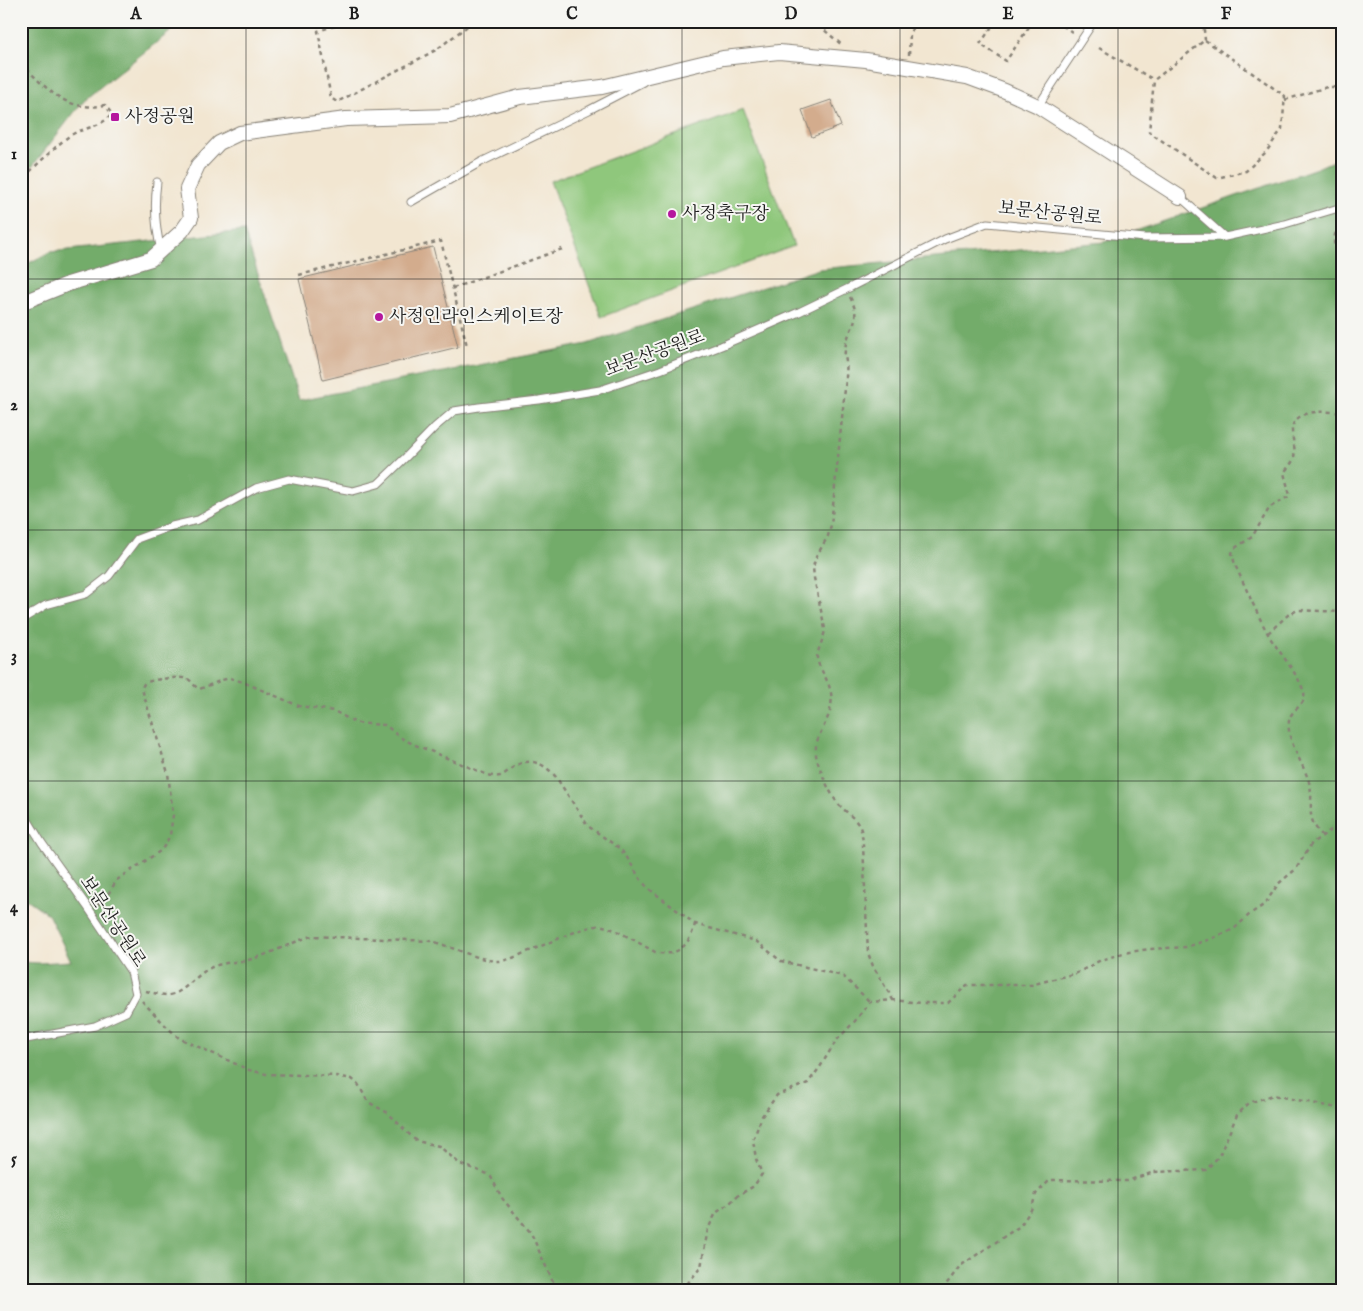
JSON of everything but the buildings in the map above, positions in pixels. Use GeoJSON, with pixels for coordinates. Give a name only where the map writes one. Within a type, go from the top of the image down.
{"type":"FeatureCollection","features":[{"type":"Feature","properties":{"kind":"street"},"geometry":{"type":"LineString","coordinates":[[21,303],[68,284],[151,259],[182,231],[191,218],[187,188],[198,165],[218,143],[240,134],[346,119],[450,116],[520,97],[602,87],[723,58],[779,52],[909,66],[967,77],[1038,106],[1180,197]]}},
{"type":"Feature","properties":{"kind":"lane"},"geometry":{"type":"LineString","coordinates":[[1038,106],[1094,21]]}},
{"type":"Feature","properties":{"kind":"lane"},"geometry":{"type":"LineString","coordinates":[[411,202],[481,162],[666,71]]}},
{"type":"Feature","properties":{"kind":"lane"},"geometry":{"type":"LineString","coordinates":[[157,182],[155,199],[157,234],[161,250]]}},
{"type":"Feature","properties":{"kind":"lane"},"geometry":{"type":"LineString","coordinates":[[1180,197],[1225,237]]}},
{"type":"Feature","properties":{"kind":"lane","name":"보문산공원로"},"geometry":{"type":"LineString","coordinates":[[21,620],[46,605],[86,594],[109,576],[137,539],[172,526],[198,520],[256,488],[289,479],[353,491],[378,484],[435,427],[454,411],[600,390],[660,370],[720,346],[845,290],[945,239],[987,223],[1145,238],[1225,237],[1285,224],[1342,207]]}},
{"type":"Feature","properties":{"kind":"lane","name":"보문산공원로"},"geometry":{"type":"LineString","coordinates":[[21,809],[42,843],[131,972],[135,992],[126,1012],[95,1026],[21,1040]]}},
{"type":"Feature","properties":{"kind":"path"},"geometry":{"type":"LineString","coordinates":[[350,21],[318,31],[331,98],[337,102],[436,50],[474,21]]}},
{"type":"Feature","properties":{"kind":"path"},"geometry":{"type":"LineString","coordinates":[[803,21],[823,29],[839,41],[855,59]]}},
{"type":"Feature","properties":{"kind":"path"},"geometry":{"type":"LineString","coordinates":[[909,66],[910,33],[916,21]]}},
{"type":"Feature","properties":{"kind":"path"},"geometry":{"type":"LineString","coordinates":[[996,21],[980,44],[1006,61],[1033,21]]}},
{"type":"Feature","properties":{"kind":"path"},"geometry":{"type":"LineString","coordinates":[[1056,21],[1072,32]]}},
{"type":"Feature","properties":{"kind":"path"},"geometry":{"type":"LineString","coordinates":[[1203,21],[1205,40],[1285,96],[1282,129],[1266,152],[1246,171],[1217,178],[1149,132],[1154,80],[1205,40]]}},
{"type":"Feature","properties":{"kind":"path"},"geometry":{"type":"LineString","coordinates":[[1324,21],[1342,26]]}},
{"type":"Feature","properties":{"kind":"path"},"geometry":{"type":"LineString","coordinates":[[1099,48],[1154,80]]}},
{"type":"Feature","properties":{"kind":"path"},"geometry":{"type":"LineString","coordinates":[[21,63],[58,98],[84,106],[105,105],[112,114],[100,124],[69,137],[21,180]]}},
{"type":"Feature","properties":{"kind":"path"},"geometry":{"type":"LineString","coordinates":[[1285,100],[1328,87],[1342,87]]}},
{"type":"Feature","properties":{"kind":"path"},"geometry":{"type":"LineString","coordinates":[[1342,218],[1337,227],[1334,243],[1336,254],[1342,264]]}},
{"type":"Feature","properties":{"kind":"path"},"geometry":{"type":"LineString","coordinates":[[299,275],[441,241],[466,346]]}},
{"type":"Feature","properties":{"kind":"path"},"geometry":{"type":"LineString","coordinates":[[453,288],[565,248]]}},
{"type":"Feature","properties":{"kind":"path"},"geometry":{"type":"LineString","coordinates":[[845,290],[853,303],[856,314],[844,351],[846,379],[831,525],[828,536],[816,557],[813,567],[824,629],[824,637],[817,659],[830,685],[832,696],[829,717],[817,740],[815,750],[819,766],[832,794],[856,822],[861,831],[868,953],[873,966],[893,1000]]}},
{"type":"Feature","properties":{"kind":"path"},"geometry":{"type":"LineString","coordinates":[[1324,836],[1312,821],[1310,783],[1289,730],[1290,715],[1303,702],[1304,691],[1268,633],[1235,565],[1233,551],[1252,537],[1270,507],[1290,495],[1284,474],[1294,456],[1293,424],[1300,418],[1315,412],[1342,413]]}},
{"type":"Feature","properties":{"kind":"path"},"geometry":{"type":"LineString","coordinates":[[1268,633],[1289,614],[1298,610],[1342,612]]}},
{"type":"Feature","properties":{"kind":"path"},"geometry":{"type":"LineString","coordinates":[[88,909],[101,902],[117,880],[166,845],[170,835],[173,815],[168,773],[144,696],[143,685],[154,680],[182,678],[188,679],[196,688],[200,689],[230,678],[298,706],[334,711],[356,723],[385,725],[413,744],[488,775],[500,776],[524,762],[534,762],[544,766],[556,777],[588,826],[619,848],[648,888],[695,924],[756,941],[781,961],[843,976],[870,1002]]}},
{"type":"Feature","properties":{"kind":"path"},"geometry":{"type":"LineString","coordinates":[[682,1290],[701,1267],[708,1229],[716,1213],[736,1196],[754,1186],[762,1174],[756,1159],[754,1140],[762,1116],[776,1095],[808,1083],[836,1041],[870,1002],[893,1000],[948,1004],[967,986],[1031,985],[1077,973],[1099,961],[1123,953],[1149,949],[1186,947],[1211,939],[1234,929],[1250,914],[1265,904],[1278,884],[1296,869],[1312,843],[1331,830],[1342,829]]}},
{"type":"Feature","properties":{"kind":"path"},"geometry":{"type":"LineString","coordinates":[[135,992],[173,994],[211,967],[255,958],[312,936],[432,941],[496,961],[510,958],[583,930],[599,926],[612,929],[655,952],[668,954],[688,943],[695,924]]}},
{"type":"Feature","properties":{"kind":"path"},"geometry":{"type":"LineString","coordinates":[[135,992],[179,1038],[249,1070],[266,1074],[336,1076],[352,1079],[358,1084],[368,1102],[388,1113],[414,1138],[421,1142],[439,1146],[460,1164],[488,1174],[502,1198],[531,1233],[552,1280],[563,1290]]}},
{"type":"Feature","properties":{"kind":"path"},"geometry":{"type":"LineString","coordinates":[[942,1290],[960,1266],[1020,1226],[1031,1210],[1036,1194],[1050,1180],[1127,1181],[1154,1172],[1206,1170],[1219,1156],[1237,1115],[1249,1103],[1273,1095],[1342,1109]]}},
{"type":"Feature","properties":{"kind":"green space"},"geometry":{"type":"Polygon","coordinates":[[[21,21],[187,21],[181,23],[84,100],[21,181],[21,21]]]}},
{"type":"Feature","properties":{"kind":"green space","name":"사정축구장"},"geometry":{"type":"Polygon","coordinates":[[[743,110],[794,246],[601,317],[550,181],[743,110]]]}},
{"type":"Feature","properties":{"kind":"green space"},"geometry":{"type":"Polygon","coordinates":[[[1342,157],[1342,1290],[21,1290],[21,962],[71,961],[48,914],[21,895],[21,267],[50,252],[244,231],[299,400],[587,344],[819,269],[1104,242],[1317,168],[1342,157]]]}},
{"type":"Feature","properties":{"kind":"place","name":"사정공원"},"geometry":{"type":"Point","coordinates":[115,117]}},
{"type":"Feature","properties":{"kind":"place","name":"사정축구장"},"geometry":{"type":"Point","coordinates":[672,214]}},
{"type":"Feature","properties":{"kind":"place","name":"사정인라인스케이트장"},"geometry":{"type":"Point","coordinates":[379,317]}}]}
